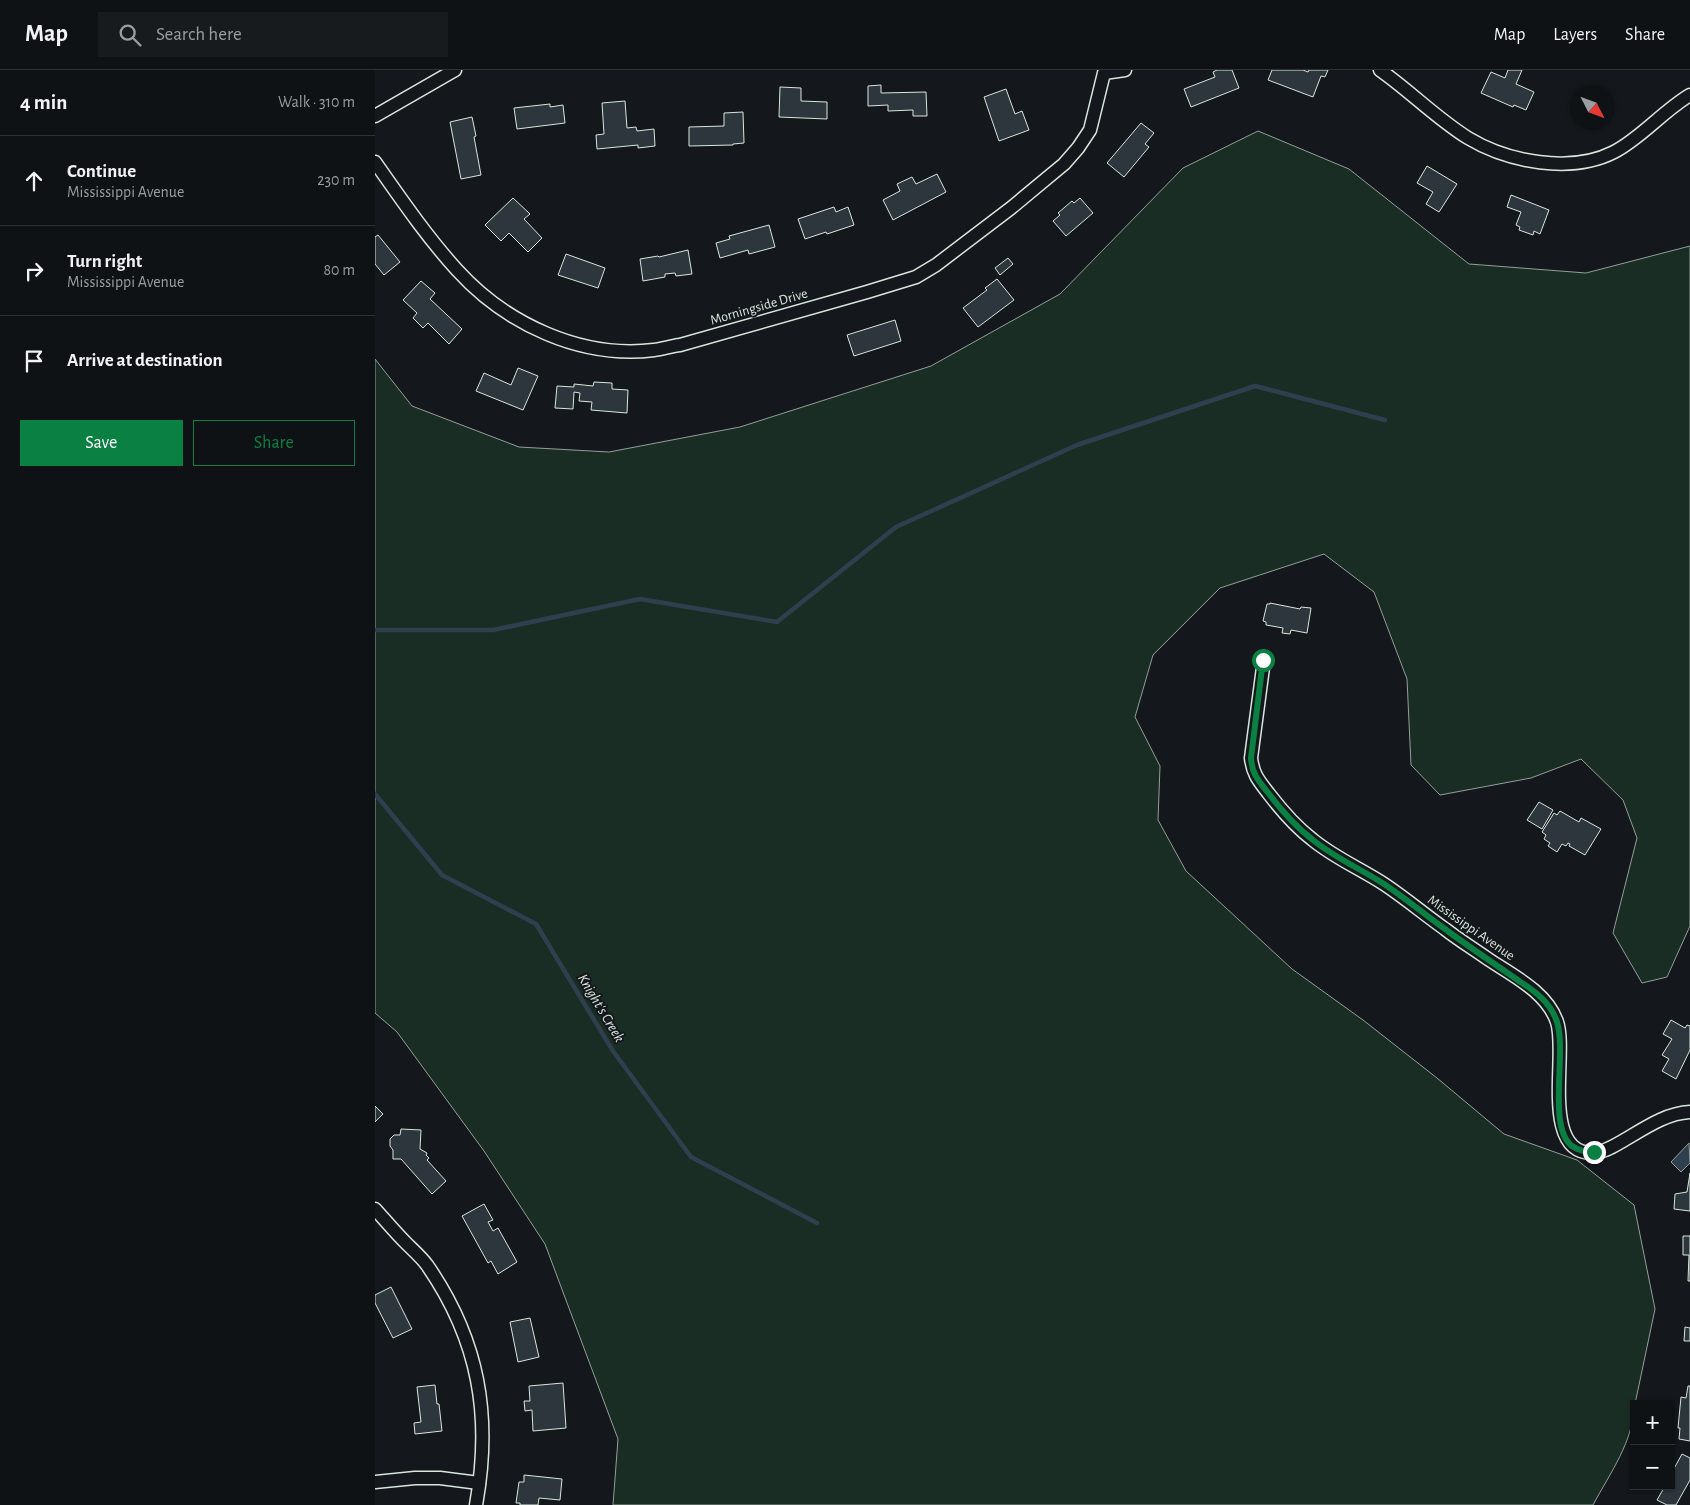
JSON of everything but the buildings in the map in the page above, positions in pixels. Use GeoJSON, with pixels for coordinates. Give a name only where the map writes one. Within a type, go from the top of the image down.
{"type":"FeatureCollection","features":[{"type":"Feature","properties":{"kind":"street"},"geometry":{"type":"LineString","coordinates":[[375,116],[455,70]]}},
{"type":"Feature","properties":{"kind":"street","name":"Morningside Drive"},"geometry":{"type":"LineString","coordinates":[[375,162],[427,234],[459,272],[490,300],[512,316],[547,334],[576,344],[615,350],[653,350],[680,345],[867,292],[915,277],[936,266],[1064,164],[1090,130],[1101,72],[1125,70]]}},
{"type":"Feature","properties":{"kind":"street"},"geometry":{"type":"LineString","coordinates":[[1380,70],[1467,138],[1494,150],[1548,164],[1576,163],[1600,158],[1615,152],[1677,102],[1690,95]]}},
{"type":"Feature","properties":{"kind":"street","name":"Mississippi Avenue"},"geometry":{"type":"LineString","coordinates":[[1263,660],[1251,758],[1252,770],[1277,805],[1314,841],[1383,883],[1446,930],[1533,990],[1549,1006],[1557,1021],[1561,1039],[1559,1108],[1561,1125],[1566,1139],[1572,1146],[1582,1152],[1607,1150],[1664,1118],[1682,1112],[1690,1112]]}},
{"type":"Feature","properties":{"kind":"street"},"geometry":{"type":"LineString","coordinates":[[375,1209],[426,1263],[451,1303],[465,1336],[475,1367],[482,1416],[482,1450],[476,1505]]}},
{"type":"Feature","properties":{"kind":"street"},"geometry":{"type":"LineString","coordinates":[[375,1482],[415,1478],[440,1478],[479,1483]]}},
{"type":"Feature","properties":{"kind":"green space"},"geometry":{"type":"Polygon","coordinates":[[[1258,131],[1349,169],[1469,264],[1586,273],[1690,246],[1690,926],[1667,977],[1642,983],[1613,933],[1637,838],[1623,800],[1581,759],[1531,778],[1440,795],[1411,765],[1407,679],[1374,592],[1324,554],[1220,588],[1153,655],[1135,717],[1160,766],[1158,820],[1186,871],[1292,969],[1363,1020],[1504,1134],[1577,1160],[1634,1205],[1655,1309],[1636,1400],[1630,1400],[1630,1431],[1626,1444],[1593,1505],[613,1505],[618,1439],[545,1244],[484,1151],[397,1032],[375,1013],[375,359],[412,406],[519,447],[609,452],[740,427],[931,366],[1060,294],[1183,168],[1258,131]]]}},
{"type":"Feature","properties":{"kind":"water"},"geometry":{"type":"Polygon","coordinates":[[[1689,1143],[1690,1163],[1681,1172],[1671,1162],[1689,1143]]]}},
{"type":"Feature","properties":{"kind":"waterway"},"geometry":{"type":"LineString","coordinates":[[375,630],[493,630],[640,599],[777,622],[896,527],[1077,445],[1255,386],[1385,420]]}},
{"type":"Feature","properties":{"kind":"waterway","name":"Knight's Creek"},"geometry":{"type":"LineString","coordinates":[[375,794],[442,875],[536,924],[613,1051],[691,1157],[817,1223]]}},
{"type":"Feature","properties":{"kind":"route"},"geometry":{"type":"LineString","coordinates":[[1263,660],[1251,758],[1252,770],[1259,781],[1277,805],[1314,841],[1383,883],[1446,930],[1533,990],[1549,1006],[1557,1021],[1561,1039],[1559,1108],[1561,1125],[1566,1139],[1572,1146],[1582,1152],[1594,1152]]}}]}
